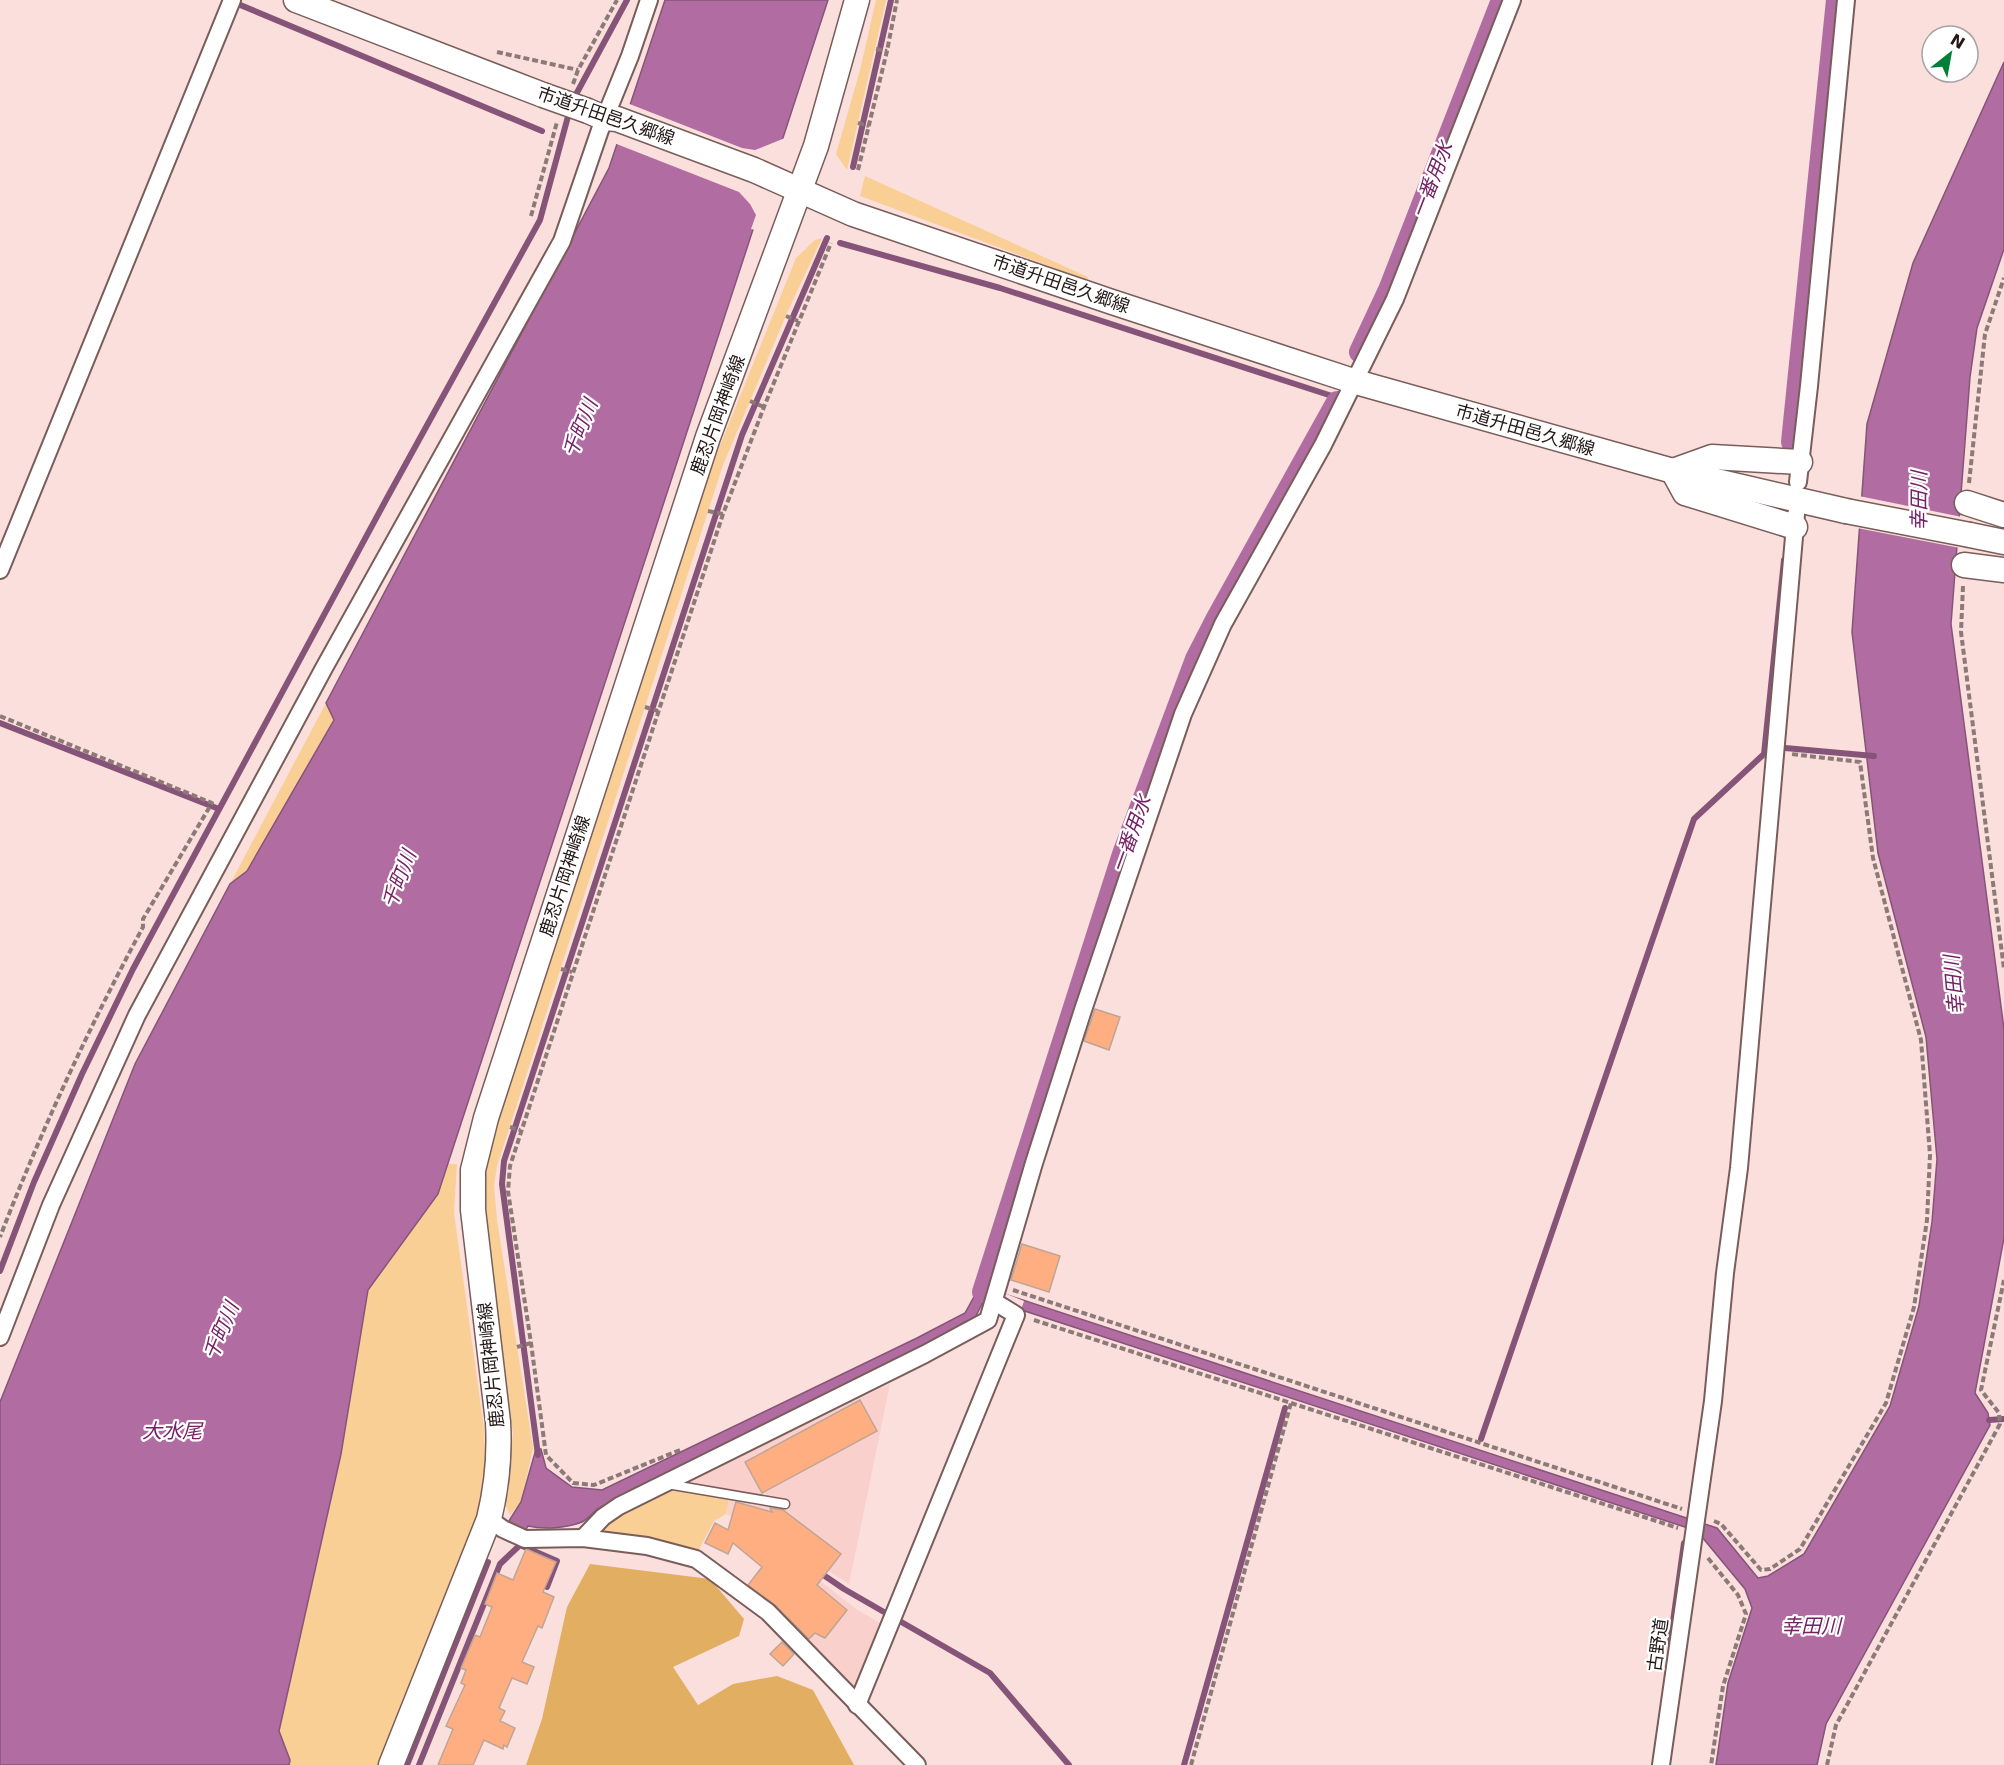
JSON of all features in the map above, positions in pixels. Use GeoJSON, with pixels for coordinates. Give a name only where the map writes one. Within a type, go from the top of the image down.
{"type":"FeatureCollection","features":[{"type":"Feature","properties":{"kind":"street","name":"市道升田邑久郷線"},"geometry":{"type":"LineString","coordinates":[[296,0],[543,95],[778,181],[853,214],[1356,382],[1673,471],[1846,511],[2004,542]]}},
{"type":"Feature","properties":{"kind":"street"},"geometry":{"type":"LineString","coordinates":[[0,1337],[51,1205],[137,1015],[324,668],[562,241],[603,116],[630,56],[649,0]]}},
{"type":"Feature","properties":{"kind":"street","name":"鹿忍片岡神崎線"},"geometry":{"type":"LineString","coordinates":[[391,1765],[496,1524],[496,1492],[500,1454],[498,1422],[472,1210],[473,1170],[490,1106],[708,437],[816,146],[857,0]]}},
{"type":"Feature","properties":{"kind":"street"},"geometry":{"type":"LineString","coordinates":[[583,1538],[603,1517],[619,1506],[925,1354],[988,1320],[1083,1010],[1183,714],[1223,624],[1323,446],[1395,299],[1512,0]]}},
{"type":"Feature","properties":{"kind":"street"},"geometry":{"type":"LineString","coordinates":[[1795,521],[1685,493],[1673,471],[1712,457],[1799,472],[1846,0]]}},
{"type":"Feature","properties":{"kind":"street"},"geometry":{"type":"LineString","coordinates":[[0,570],[231,2]]}},
{"type":"Feature","properties":{"kind":"street"},"geometry":{"type":"LineString","coordinates":[[1967,503],[2004,514]]}},
{"type":"Feature","properties":{"kind":"street","name":"古野道"},"geometry":{"type":"LineString","coordinates":[[1661,1765],[1713,1401],[1738,1168],[1795,521]]}},
{"type":"Feature","properties":{"kind":"street"},"geometry":{"type":"LineString","coordinates":[[1964,565],[2004,570]]}},
{"type":"Feature","properties":{"kind":"street"},"geometry":{"type":"LineString","coordinates":[[857,1705],[1016,1315],[996,1296]]}},
{"type":"Feature","properties":{"kind":"street"},"geometry":{"type":"LineString","coordinates":[[496,1524],[525,1539],[583,1538],[648,1546],[696,1559],[768,1612],[917,1765]]}},
{"type":"Feature","properties":{"kind":"lane"},"geometry":{"type":"LineString","coordinates":[[664,1483],[785,1504]]}},
{"type":"Feature","properties":{"kind":"path"},"geometry":{"type":"LineString","coordinates":[[858,170],[863,124],[886,51],[897,0]]}},
{"type":"Feature","properties":{"kind":"path"},"geometry":{"type":"LineString","coordinates":[[877,49],[886,51]]}},
{"type":"Feature","properties":{"kind":"path"},"geometry":{"type":"LineString","coordinates":[[680,1450],[594,1485],[573,1483],[546,1455],[508,1191],[510,1166],[519,1130],[721,514],[762,406],[831,243]]}},
{"type":"Feature","properties":{"kind":"path"},"geometry":{"type":"LineString","coordinates":[[1967,503],[1985,334],[2004,278]]}},
{"type":"Feature","properties":{"kind":"path"},"geometry":{"type":"LineString","coordinates":[[786,316],[797,320]]}},
{"type":"Feature","properties":{"kind":"path"},"geometry":{"type":"LineString","coordinates":[[751,401],[762,406]]}},
{"type":"Feature","properties":{"kind":"path"},"geometry":{"type":"LineString","coordinates":[[710,512],[721,514]]}},
{"type":"Feature","properties":{"kind":"path"},"geometry":{"type":"LineString","coordinates":[[1964,565],[1961,632],[2004,969]]}},
{"type":"Feature","properties":{"kind":"path"},"geometry":{"type":"LineString","coordinates":[[646,707],[657,711]]}},
{"type":"Feature","properties":{"kind":"path"},"geometry":{"type":"LineString","coordinates":[[0,716],[212,803],[143,919],[143,927],[78,1056],[27,1167],[0,1237]]}},
{"type":"Feature","properties":{"kind":"path"},"geometry":{"type":"LineString","coordinates":[[1016,1315],[1291,1403],[1694,1527],[1721,1524],[1761,1570],[1770,1569],[1800,1549],[1886,1403],[1914,1306],[1927,1220],[1930,1155],[1921,1040],[1873,858],[1860,762],[1775,752]]}},
{"type":"Feature","properties":{"kind":"path"},"geometry":{"type":"LineString","coordinates":[[562,969],[571,971]]}},
{"type":"Feature","properties":{"kind":"path"},"geometry":{"type":"LineString","coordinates":[[511,1127],[519,1130]]}},
{"type":"Feature","properties":{"kind":"path"},"geometry":{"type":"LineString","coordinates":[[1827,1765],[1836,1725],[2000,1424],[1999,1413],[1981,1390],[2004,1280]]}},
{"type":"Feature","properties":{"kind":"path"},"geometry":{"type":"LineString","coordinates":[[1024,1293],[1694,1527],[1738,1595],[1746,1614],[1723,1686],[1711,1765]]}},
{"type":"Feature","properties":{"kind":"path"},"geometry":{"type":"LineString","coordinates":[[518,1347],[529,1343]]}},
{"type":"Feature","properties":{"kind":"path"},"geometry":{"type":"LineString","coordinates":[[1191,1765],[1291,1403]]}},
{"type":"Feature","properties":{"kind":"path"},"geometry":{"type":"LineString","coordinates":[[606,1480],[610,1486]]}},
{"type":"Feature","properties":{"kind":"shaded area"},"geometry":{"type":"Polygon","coordinates":[[[876,0],[886,0],[847,170],[836,154],[860,70],[876,0]]]}},
{"type":"Feature","properties":{"kind":"shaded area"},"geometry":{"type":"Polygon","coordinates":[[[865,176],[1088,277],[1087,280],[860,196],[865,176]]]}},
{"type":"Feature","properties":{"kind":"shaded area"},"geometry":{"type":"Polygon","coordinates":[[[822,238],[787,313],[723,465],[497,1166],[494,1186],[497,1220],[533,1448],[521,1502],[510,1515],[505,1504],[513,1434],[482,1216],[483,1173],[713,463],[796,258],[815,240],[822,238]]]}},
{"type":"Feature","properties":{"kind":"shaded area"},"geometry":{"type":"Polygon","coordinates":[[[326,703],[334,720],[247,872],[230,884],[326,703]]]}},
{"type":"Feature","properties":{"kind":"shaded area"},"geometry":{"type":"Polygon","coordinates":[[[448,1164],[457,1164],[454,1213],[484,1429],[486,1466],[478,1522],[381,1765],[289,1765],[290,1760],[279,1731],[341,1454],[368,1290],[438,1194],[448,1164]]]}},
{"type":"Feature","properties":{"kind":"shaded area"},"geometry":{"type":"Polygon","coordinates":[[[890,1384],[849,1584],[770,1533],[726,1514],[729,1499],[666,1488],[890,1384]]]}},
{"type":"Feature","properties":{"kind":"shaded area"},"geometry":{"type":"Polygon","coordinates":[[[666,1488],[729,1499],[726,1514],[714,1521],[697,1553],[605,1535],[601,1526],[666,1488]]]}},
{"type":"Feature","properties":{"kind":"shaded area"},"geometry":{"type":"Polygon","coordinates":[[[787,1555],[856,1609],[884,1625],[855,1693],[773,1610],[786,1591],[787,1555]]]}},
{"type":"Feature","properties":{"kind":"shaded area"},"geometry":{"type":"Polygon","coordinates":[[[483,1556],[487,1558],[405,1765],[400,1765],[483,1556]]]}},
{"type":"Feature","properties":{"kind":"shaded area"},"geometry":{"type":"Polygon","coordinates":[[[590,1564],[710,1579],[744,1619],[739,1636],[673,1667],[698,1705],[733,1684],[777,1676],[813,1690],[854,1765],[526,1765],[542,1719],[567,1607],[590,1564]]]}},
{"type":"Feature","properties":{"kind":"water","name":"大水尾"},"geometry":{"type":"Polygon","coordinates":[[[665,0],[828,0],[438,1194],[368,1290],[341,1454],[279,1731],[290,1760],[289,1765],[0,1765],[0,1402],[135,1064],[230,884],[247,871],[334,720],[326,703],[609,168],[665,0]]]}},
{"type":"Feature","properties":{"kind":"water","name":"幸田川"},"geometry":{"type":"Polygon","coordinates":[[[2004,62],[2004,249],[1977,328],[1970,377],[1951,624],[2004,1029],[2004,1238],[1975,1393],[1988,1413],[1990,1425],[1826,1724],[1817,1765],[1716,1765],[1728,1683],[1752,1608],[1745,1589],[1697,1531],[985,1298],[974,1320],[597,1509],[582,1522],[555,1528],[528,1526],[519,1543],[502,1532],[521,1502],[536,1449],[541,1449],[546,1468],[572,1487],[602,1490],[965,1313],[980,1286],[1717,1528],[1758,1578],[1768,1576],[1804,1554],[1890,1406],[1919,1306],[1932,1222],[1937,1159],[1926,1037],[1878,853],[1852,632],[1867,424],[1913,263],[2004,62]]]}},
{"type":"Feature","properties":{"kind":"pier"},"geometry":{"type":"Polygon","coordinates":[[[627,103],[742,148],[755,150],[785,138],[755,230],[751,229],[756,215],[739,192],[614,143],[627,103]]]}},
{"type":"Feature","properties":{"kind":"pier"},"geometry":{"type":"Polygon","coordinates":[[[1859,496],[1962,517],[1960,548],[1857,528],[1859,496]]]}},
{"type":"Feature","properties":{"kind":"pier"},"geometry":{"type":"Polygon","coordinates":[[[989,1287],[1024,1301],[1021,1310],[985,1299],[989,1287]]]}},
{"type":"Feature","properties":{"kind":"building"},"geometry":{"type":"Polygon","coordinates":[[[1095,1009],[1120,1017],[1109,1050],[1084,1041],[1095,1009]]]}},
{"type":"Feature","properties":{"kind":"building"},"geometry":{"type":"Polygon","coordinates":[[[1022,1244],[1060,1256],[1049,1292],[1011,1280],[1022,1244]]]}},
{"type":"Feature","properties":{"kind":"building"},"geometry":{"type":"Polygon","coordinates":[[[860,1400],[877,1431],[762,1493],[745,1462],[860,1400]]]}},
{"type":"Feature","properties":{"kind":"building"},"geometry":{"type":"Polygon","coordinates":[[[736,1502],[772,1512],[770,1508],[783,1510],[841,1554],[817,1585],[847,1610],[825,1638],[815,1633],[809,1639],[775,1605],[748,1585],[762,1567],[733,1543],[728,1554],[705,1543],[715,1523],[728,1530],[736,1502]]]}},
{"type":"Feature","properties":{"kind":"building"},"geometry":{"type":"Polygon","coordinates":[[[526,1549],[556,1562],[543,1592],[554,1597],[542,1628],[538,1626],[522,1662],[534,1667],[527,1684],[512,1678],[499,1708],[505,1711],[500,1721],[515,1728],[507,1747],[504,1745],[503,1749],[484,1740],[473,1765],[438,1765],[453,1729],[446,1726],[465,1685],[461,1683],[466,1670],[461,1668],[475,1635],[480,1637],[492,1607],[485,1604],[497,1573],[513,1580],[526,1549]]]}},
{"type":"Feature","properties":{"kind":"building"},"geometry":{"type":"Polygon","coordinates":[[[782,1642],[794,1654],[783,1666],[770,1654],[782,1642]]]}},
{"type":"Feature","properties":{"kind":"waterway"},"geometry":{"type":"LineString","coordinates":[[573,100],[627,0]]}},
{"type":"Feature","properties":{"kind":"waterway"},"geometry":{"type":"LineString","coordinates":[[853,167],[891,0]]}},
{"type":"Feature","properties":{"kind":"waterway","name":"一番用水"},"geometry":{"type":"LineString","coordinates":[[1360,352],[1389,290],[1502,0]]}},
{"type":"Feature","properties":{"kind":"waterway"},"geometry":{"type":"LineString","coordinates":[[1792,442],[1837,0]]}},
{"type":"Feature","properties":{"kind":"waterway"},"geometry":{"type":"LineString","coordinates":[[233,2],[542,131]]}},
{"type":"Feature","properties":{"kind":"waterway"},"geometry":{"type":"LineString","coordinates":[[0,1271],[34,1182],[82,1074],[133,969],[540,220],[570,109]]}},
{"type":"Feature","properties":{"kind":"waterway"},"geometry":{"type":"LineString","coordinates":[[538,1455],[502,1184],[504,1161],[742,435],[827,238]]}},
{"type":"Feature","properties":{"kind":"waterway"},"geometry":{"type":"LineString","coordinates":[[840,243],[1000,288],[1332,396]]}},
{"type":"Feature","properties":{"kind":"waterway","name":"一番用水"},"geometry":{"type":"LineString","coordinates":[[983,1292],[1123,854],[1196,659],[1337,402]]}},
{"type":"Feature","properties":{"kind":"waterway"},"geometry":{"type":"LineString","coordinates":[[1481,1439],[1694,819],[1764,754],[1784,560]]}},
{"type":"Feature","properties":{"kind":"waterway"},"geometry":{"type":"LineString","coordinates":[[0,723],[219,809]]}},
{"type":"Feature","properties":{"kind":"waterway"},"geometry":{"type":"LineString","coordinates":[[1785,748],[1874,756]]}},
{"type":"Feature","properties":{"kind":"waterway"},"geometry":{"type":"LineString","coordinates":[[1184,1765],[1285,1408]]}},
{"type":"Feature","properties":{"kind":"waterway"},"geometry":{"type":"LineString","coordinates":[[1989,1420],[2004,1419]]}},
{"type":"Feature","properties":{"kind":"waterway"},"geometry":{"type":"LineString","coordinates":[[1670,1643],[1684,1543]]}},
{"type":"Feature","properties":{"kind":"waterway"},"geometry":{"type":"LineString","coordinates":[[419,1765],[500,1564],[520,1545],[557,1561],[547,1587]]}},
{"type":"Feature","properties":{"kind":"waterway"},"geometry":{"type":"LineString","coordinates":[[407,1765],[488,1562]]}},
{"type":"Feature","properties":{"kind":"waterway"},"geometry":{"type":"LineString","coordinates":[[819,1572],[844,1589],[990,1673],[1069,1765]]}},
{"type":"Feature","properties":{"kind":"water label","name":"千町川"},"geometry":{"type":"Point","coordinates":[580,428]}},
{"type":"Feature","properties":{"kind":"water label","name":"千町川"},"geometry":{"type":"Point","coordinates":[399,879]}},
{"type":"Feature","properties":{"kind":"water label","name":"千町川"},"geometry":{"type":"Point","coordinates":[221,1331]}}]}
